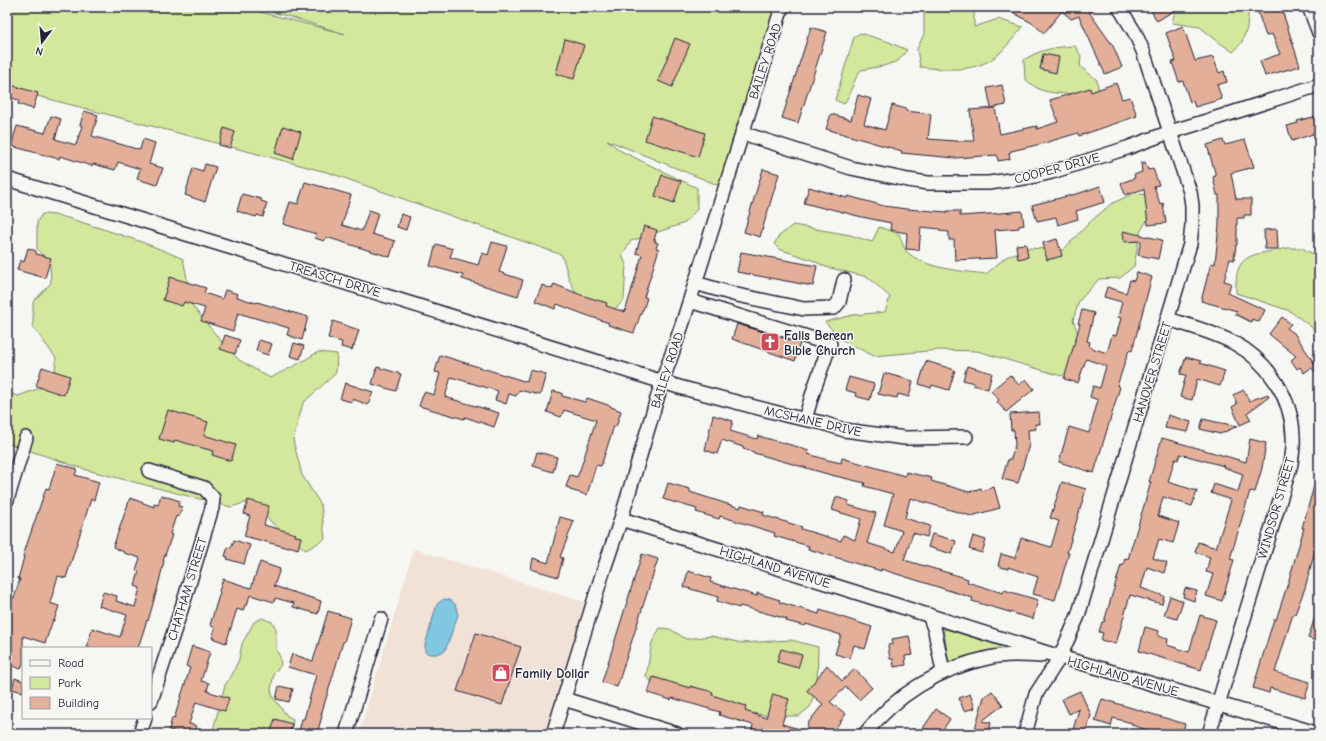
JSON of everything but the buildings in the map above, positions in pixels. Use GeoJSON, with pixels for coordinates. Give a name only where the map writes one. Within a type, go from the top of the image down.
{"type":"FeatureCollection","features":[{"type":"Feature","properties":{"kind":"street","name":"BAILEY ROAD"},"geometry":{"type":"LineString","coordinates":[[553,734],[621,519],[662,382],[690,301],[782,7]]}},
{"type":"Feature","properties":{"kind":"street","name":"HANOVER STREET"},"geometry":{"type":"LineString","coordinates":[[1025,734],[1036,694],[1060,658],[1080,610],[1190,244],[1192,205],[1190,192],[1143,51],[1135,33],[1119,7]]}},
{"type":"Feature","properties":{"kind":"street"},"geometry":{"type":"LineString","coordinates":[[1310,7],[1319,33]]}},
{"type":"Feature","properties":{"kind":"street","name":"COOPER DRIVE"},"geometry":{"type":"LineString","coordinates":[[742,133],[851,168],[928,183],[978,184],[1010,181],[1051,172],[1127,148],[1170,132],[1319,85]]}},
{"type":"Feature","properties":{"kind":"street","name":"TREASCH DRIVE"},"geometry":{"type":"LineString","coordinates":[[7,179],[547,345],[662,382]]}},
{"type":"Feature","properties":{"kind":"street"},"geometry":{"type":"LineString","coordinates":[[695,283],[751,298],[804,309],[821,310],[834,308],[839,302],[844,280]]}},
{"type":"Feature","properties":{"kind":"street"},"geometry":{"type":"LineString","coordinates":[[690,301],[830,344],[805,419]]}},
{"type":"Feature","properties":{"kind":"street","name":"WINDSOR STREET"},"geometry":{"type":"LineString","coordinates":[[1168,319],[1217,335],[1234,343],[1251,355],[1267,370],[1281,391],[1287,405],[1293,427],[1293,447],[1290,464],[1209,734]]}},
{"type":"Feature","properties":{"kind":"street","name":"MCSHANE DRIVE"},"geometry":{"type":"LineString","coordinates":[[662,382],[844,430],[901,438],[966,437]]}},
{"type":"Feature","properties":{"kind":"street"},"geometry":{"type":"LineString","coordinates":[[7,500],[26,438]]}},
{"type":"Feature","properties":{"kind":"street","name":"CHATHAM STREET"},"geometry":{"type":"LineString","coordinates":[[149,472],[204,488],[213,498],[212,508],[184,601],[152,698]]}},
{"type":"Feature","properties":{"kind":"street","name":"HIGHLAND AVENUE"},"geometry":{"type":"LineString","coordinates":[[621,519],[929,615],[1060,658],[1112,672],[1319,734]]}},
{"type":"Feature","properties":{"kind":"street"},"geometry":{"type":"LineString","coordinates":[[929,615],[935,631],[943,672]]}},
{"type":"Feature","properties":{"kind":"street"},"geometry":{"type":"LineString","coordinates":[[346,734],[381,619]]}},
{"type":"Feature","properties":{"kind":"street"},"geometry":{"type":"LineString","coordinates":[[865,734],[882,714],[906,694],[943,672],[989,657],[1014,655],[1060,658]]}},
{"type":"Feature","properties":{"kind":"street"},"geometry":{"type":"LineString","coordinates":[[564,699],[677,734]]}},
{"type":"Feature","properties":{"kind":"street"},"geometry":{"type":"LineString","coordinates":[[140,734],[146,719]]}},
{"type":"Feature","properties":{"kind":"shaded area"},"geometry":{"type":"Polygon","coordinates":[[[414,549],[587,603],[546,734],[359,734],[414,549]]]}},
{"type":"Feature","properties":{"kind":"green space"},"geometry":{"type":"Polygon","coordinates":[[[7,7],[241,7],[345,34],[287,16],[250,7],[782,7],[725,188],[607,140],[621,151],[697,188],[697,209],[685,223],[631,241],[622,255],[626,264],[624,300],[612,312],[578,298],[569,279],[562,255],[330,173],[7,88],[7,7]]]}},
{"type":"Feature","properties":{"kind":"green space"},"geometry":{"type":"Polygon","coordinates":[[[924,7],[976,7],[974,27],[998,19],[1023,27],[1000,53],[982,64],[962,69],[920,67],[917,49],[924,34],[924,7]]]}},
{"type":"Feature","properties":{"kind":"green space"},"geometry":{"type":"Polygon","coordinates":[[[1176,7],[1249,7],[1247,28],[1242,42],[1233,52],[1200,27],[1172,23],[1176,7]]]}},
{"type":"Feature","properties":{"kind":"green space"},"geometry":{"type":"Polygon","coordinates":[[[860,33],[889,42],[907,50],[898,61],[883,66],[861,70],[844,104],[835,100],[854,37],[860,33]]]}},
{"type":"Feature","properties":{"kind":"green space"},"geometry":{"type":"Polygon","coordinates":[[[1075,46],[1081,56],[1080,66],[1097,80],[1099,92],[1070,94],[1048,92],[1039,89],[1025,79],[1024,60],[1030,56],[1048,49],[1075,46]]]}},
{"type":"Feature","properties":{"kind":"green space"},"geometry":{"type":"Polygon","coordinates":[[[1134,193],[1147,195],[1157,204],[1140,232],[1134,266],[1120,278],[1099,279],[1079,301],[1073,320],[1081,342],[1081,361],[1062,376],[977,351],[939,350],[874,356],[842,340],[825,322],[853,315],[885,312],[890,297],[868,277],[826,267],[812,260],[779,249],[774,244],[779,236],[793,225],[850,235],[872,242],[879,227],[899,234],[906,251],[923,262],[944,268],[986,274],[1006,257],[1028,248],[1063,250],[1090,222],[1111,204],[1134,193]]]}},
{"type":"Feature","properties":{"kind":"green space"},"geometry":{"type":"Polygon","coordinates":[[[42,214],[72,219],[126,236],[183,259],[190,303],[221,341],[239,360],[270,378],[318,352],[337,354],[336,373],[303,403],[293,440],[302,475],[321,505],[325,539],[306,550],[276,527],[251,501],[231,507],[87,470],[7,443],[7,392],[18,396],[54,383],[56,358],[33,327],[33,302],[51,283],[50,264],[37,249],[37,222],[42,214]]]}},
{"type":"Feature","properties":{"kind":"green space"},"geometry":{"type":"Polygon","coordinates":[[[1287,248],[1302,248],[1319,257],[1319,333],[1290,311],[1236,293],[1238,269],[1248,257],[1287,248]]]}},
{"type":"Feature","properties":{"kind":"green space"},"geometry":{"type":"Polygon","coordinates":[[[262,618],[272,622],[276,629],[276,649],[280,657],[281,665],[274,673],[271,690],[273,697],[287,716],[293,719],[291,734],[213,734],[225,685],[232,675],[239,659],[242,644],[254,622],[262,618]]]}},
{"type":"Feature","properties":{"kind":"green space"},"geometry":{"type":"Polygon","coordinates":[[[660,628],[670,629],[686,639],[711,636],[742,643],[791,640],[818,647],[817,686],[810,707],[799,716],[770,716],[729,709],[660,689],[646,677],[652,642],[660,628]]]}},
{"type":"Feature","properties":{"kind":"green space"},"geometry":{"type":"Polygon","coordinates":[[[946,629],[998,645],[1000,648],[998,650],[951,664],[948,658],[943,631],[946,629]]]}},
{"type":"Feature","properties":{"kind":"water"},"geometry":{"type":"Polygon","coordinates":[[[444,599],[450,600],[455,604],[458,615],[445,651],[437,654],[430,654],[425,652],[425,645],[437,604],[444,599]]]}},
{"type":"Feature","properties":{"kind":"place","name":"Falls Berean Bible Church"},"geometry":{"type":"Point","coordinates":[770,342]}},
{"type":"Feature","properties":{"kind":"place","name":"Family Dollar"},"geometry":{"type":"Point","coordinates":[501,673]}}]}
